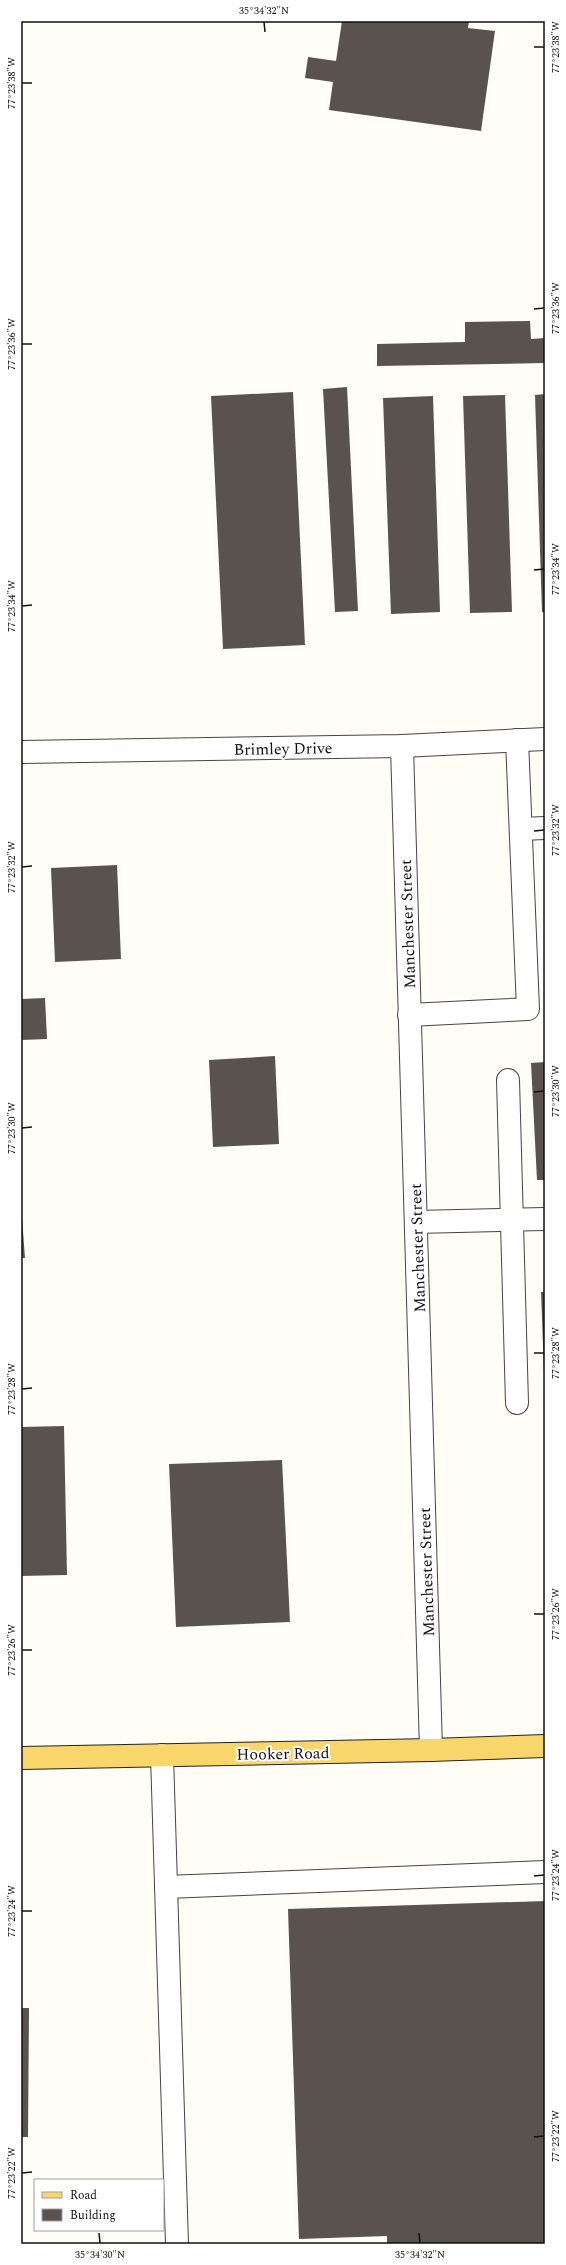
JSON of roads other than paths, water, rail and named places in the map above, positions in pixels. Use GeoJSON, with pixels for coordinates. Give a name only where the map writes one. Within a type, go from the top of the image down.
{"type":"FeatureCollection","features":[{"type":"Feature","properties":{"kind":"main road","name":"Hooker Road"},"geometry":{"type":"LineString","coordinates":[[21,1758],[432,1750],[545,1746]]}},
{"type":"Feature","properties":{"kind":"street","name":"Brimley Drive"},"geometry":{"type":"LineString","coordinates":[[21,752],[402,746],[545,739]]}},
{"type":"Feature","properties":{"kind":"street"},"geometry":{"type":"LineString","coordinates":[[409,1015],[528,1009],[517,740]]}},
{"type":"Feature","properties":{"kind":"street","name":"Manchester Street"},"geometry":{"type":"LineString","coordinates":[[402,746],[432,1750]]}},
{"type":"Feature","properties":{"kind":"street"},"geometry":{"type":"LineString","coordinates":[[521,829],[545,828]]}},
{"type":"Feature","properties":{"kind":"street"},"geometry":{"type":"LineString","coordinates":[[508,1080],[517,1403]]}},
{"type":"Feature","properties":{"kind":"street"},"geometry":{"type":"LineString","coordinates":[[416,1222],[545,1219]]}},
{"type":"Feature","properties":{"kind":"street"},"geometry":{"type":"LineString","coordinates":[[162,1755],[177,2244]]}},
{"type":"Feature","properties":{"kind":"street"},"geometry":{"type":"LineString","coordinates":[[166,1887],[545,1872]]}}]}
